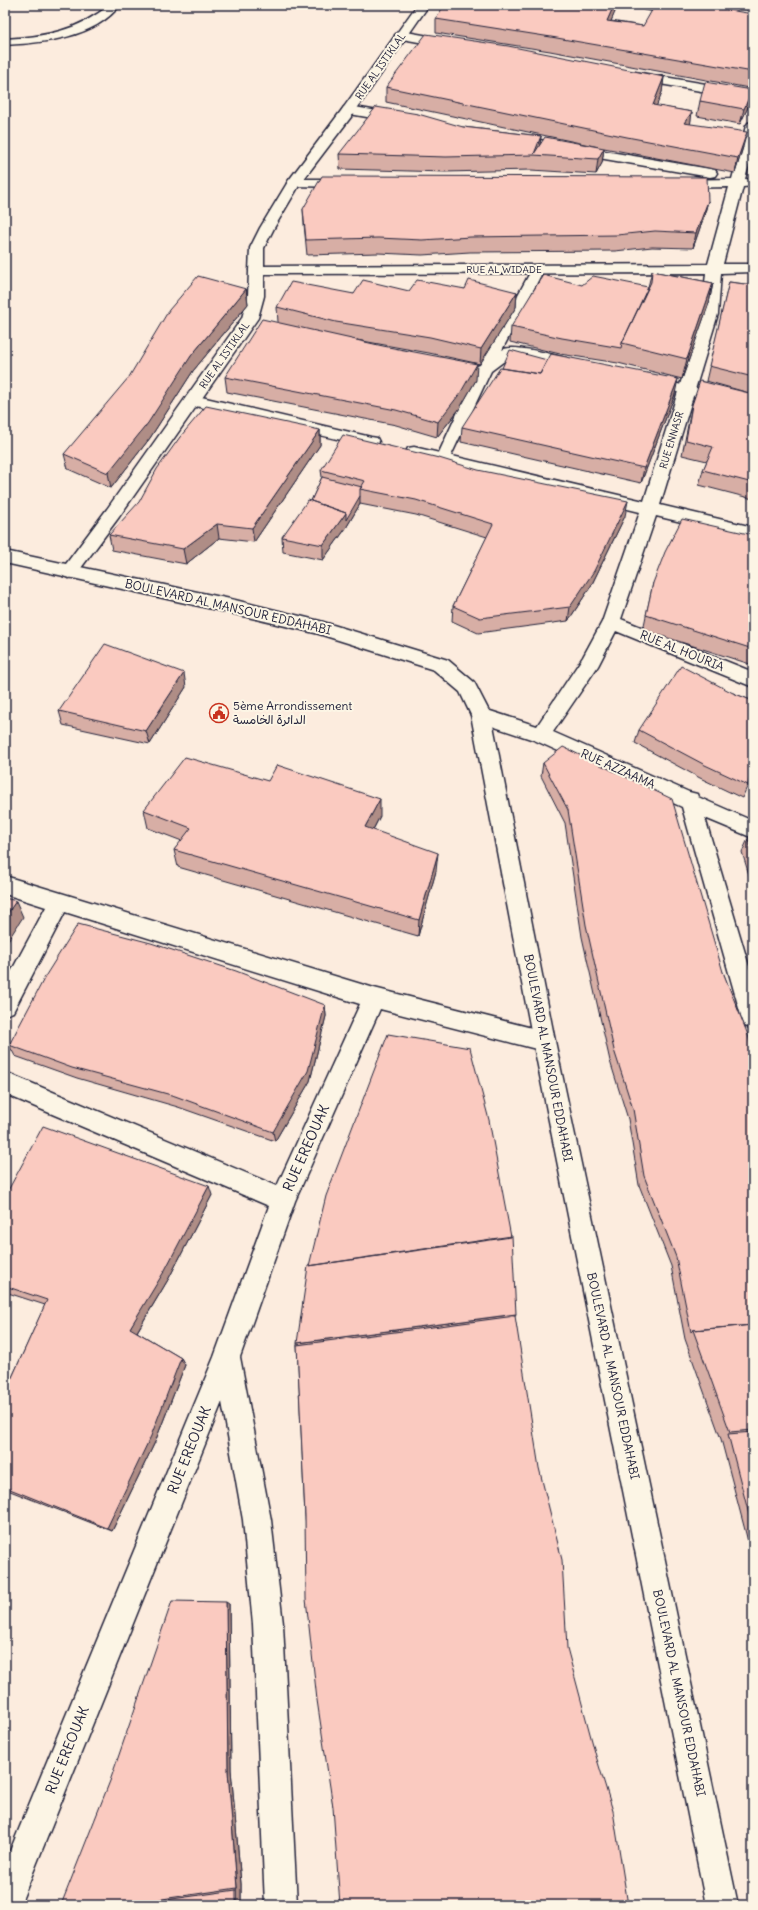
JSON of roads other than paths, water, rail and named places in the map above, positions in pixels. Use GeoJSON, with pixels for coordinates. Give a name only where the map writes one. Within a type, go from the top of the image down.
{"type":"FeatureCollection","features":[{"type":"Feature","properties":{"kind":"street","name":"RUE AL ISTIKLAL"},"geometry":{"type":"LineString","coordinates":[[68,572],[193,400],[258,320],[256,296],[257,248],[267,228],[294,183],[349,110],[423,5]]}},
{"type":"Feature","properties":{"kind":"street"},"geometry":{"type":"LineString","coordinates":[[644,5],[698,13]]}},
{"type":"Feature","properties":{"kind":"street"},"geometry":{"type":"LineString","coordinates":[[401,35],[463,46]]}},
{"type":"Feature","properties":{"kind":"street"},"geometry":{"type":"LineString","coordinates":[[624,75],[753,96]]}},
{"type":"Feature","properties":{"kind":"street"},"geometry":{"type":"LineString","coordinates":[[349,110],[417,122]]}},
{"type":"Feature","properties":{"kind":"street","name":"RUE ENNASR"},"geometry":{"type":"LineString","coordinates":[[541,735],[591,661],[611,622],[650,508],[710,314],[714,268],[743,182],[753,126]]}},
{"type":"Feature","properties":{"kind":"street"},"geometry":{"type":"LineString","coordinates":[[500,137],[743,182]]}},
{"type":"Feature","properties":{"kind":"street"},"geometry":{"type":"LineString","coordinates":[[666,184],[743,182]]}},
{"type":"Feature","properties":{"kind":"street"},"geometry":{"type":"LineString","coordinates":[[294,183],[358,183]]}},
{"type":"Feature","properties":{"kind":"street","name":"RUE AL WIDADE"},"geometry":{"type":"LineString","coordinates":[[256,270],[753,268]]}},
{"type":"Feature","properties":{"kind":"street"},"geometry":{"type":"LineString","coordinates":[[193,400],[753,533]]}},
{"type":"Feature","properties":{"kind":"street","name":"BOULEVARD AL MANSOUR EDDAHABI"},"geometry":{"type":"LineString","coordinates":[[5,557],[68,572],[235,607],[320,628],[441,665],[467,687],[481,715],[544,1041],[722,1905]]}},
{"type":"Feature","properties":{"kind":"street","name":"RUE AL HOURIA"},"geometry":{"type":"LineString","coordinates":[[611,622],[753,680]]}},
{"type":"Feature","properties":{"kind":"street","name":"RUE AZZAAMA"},"geometry":{"type":"LineString","coordinates":[[481,715],[541,735],[690,800],[753,830]]}},
{"type":"Feature","properties":{"kind":"street"},"geometry":{"type":"LineString","coordinates":[[690,800],[753,1019]]}},
{"type":"Feature","properties":{"kind":"street"},"geometry":{"type":"LineString","coordinates":[[5,886],[374,998],[544,1041]]}},
{"type":"Feature","properties":{"kind":"street"},"geometry":{"type":"LineString","coordinates":[[5,1005],[60,902]]}},
{"type":"Feature","properties":{"kind":"street","name":"RUE EREOUAK"},"geometry":{"type":"LineString","coordinates":[[5,1902],[226,1357],[283,1200],[374,998]]}},
{"type":"Feature","properties":{"kind":"street"},"geometry":{"type":"LineString","coordinates":[[5,1083],[283,1200]]}},
{"type":"Feature","properties":{"kind":"street"},"geometry":{"type":"LineString","coordinates":[[226,1357],[257,1520],[268,1624],[281,1905]]}},
{"type":"Feature","properties":{"kind":"lane"},"geometry":{"type":"LineString","coordinates":[[5,42],[29,41],[62,35],[88,25],[109,11],[115,5]]}},
{"type":"Feature","properties":{"kind":"lane"},"geometry":{"type":"LineString","coordinates":[[442,459],[486,369],[538,269]]}},
{"type":"Feature","properties":{"kind":"lane"},"geometry":{"type":"LineString","coordinates":[[435,364],[465,372],[480,371],[486,369],[508,352],[526,354],[587,368]]}},
{"type":"Feature","properties":{"kind":"lane"},"geometry":{"type":"LineString","coordinates":[[640,380],[753,405]]}},
{"type":"Feature","properties":{"kind":"place","name":"5ème Arrondissement الدائرة الخامسة"},"geometry":{"type":"Point","coordinates":[219,713]}}]}
